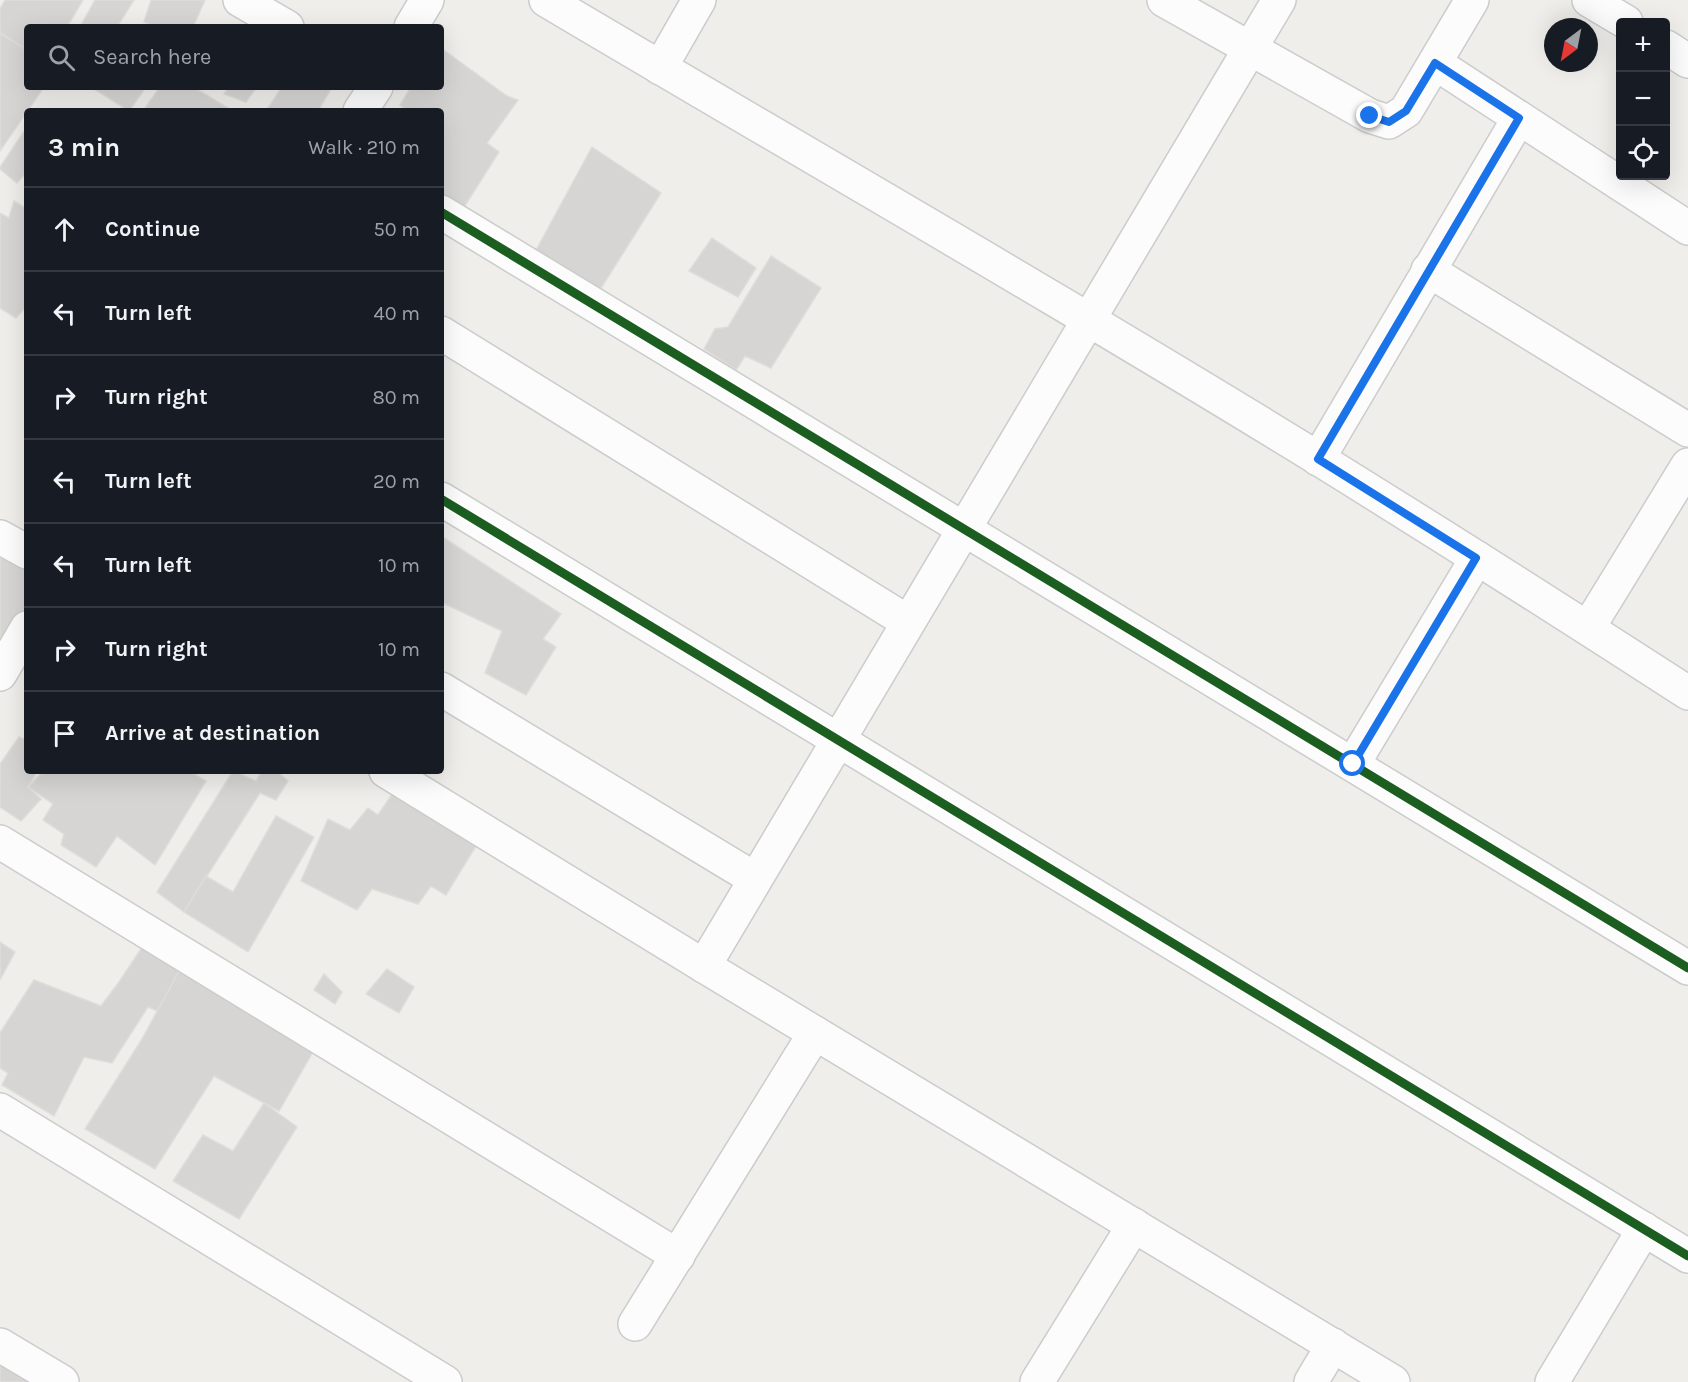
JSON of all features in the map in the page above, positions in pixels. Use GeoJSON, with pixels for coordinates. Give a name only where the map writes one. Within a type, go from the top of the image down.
{"type":"FeatureCollection","features":[{"type":"Feature","properties":{"kind":"street"},"geometry":{"type":"LineString","coordinates":[[240,0],[282,24]]}},
{"type":"Feature","properties":{"kind":"street"},"geometry":{"type":"LineString","coordinates":[[413,24],[427,0]]}},
{"type":"Feature","properties":{"kind":"street"},"geometry":{"type":"LineString","coordinates":[[546,0],[1088,320],[1318,459],[1688,693]]}},
{"type":"Feature","properties":{"kind":"street"},"geometry":{"type":"LineString","coordinates":[[660,68],[699,0]]}},
{"type":"Feature","properties":{"kind":"street"},"geometry":{"type":"LineString","coordinates":[[1164,0],[1370,116],[1389,122],[1406,111],[1472,0]]}},
{"type":"Feature","properties":{"kind":"street"},"geometry":{"type":"LineString","coordinates":[[704,966],[1279,0]]}},
{"type":"Feature","properties":{"kind":"street"},"geometry":{"type":"LineString","coordinates":[[1589,0],[1619,18]]}},
{"type":"Feature","properties":{"kind":"street"},"geometry":{"type":"LineString","coordinates":[[1670,50],[1688,61]]}},
{"type":"Feature","properties":{"kind":"street"},"geometry":{"type":"LineString","coordinates":[[1435,63],[1688,228]]}},
{"type":"Feature","properties":{"kind":"street"},"geometry":{"type":"LineString","coordinates":[[362,108],[374,90]]}},
{"type":"Feature","properties":{"kind":"street"},"geometry":{"type":"LineString","coordinates":[[1318,459],[1519,118]]}},
{"type":"Feature","properties":{"kind":"street"},"geometry":{"type":"LineString","coordinates":[[444,214],[1688,968]]}},
{"type":"Feature","properties":{"kind":"street"},"geometry":{"type":"LineString","coordinates":[[1428,270],[1688,430]]}},
{"type":"Feature","properties":{"kind":"street"},"geometry":{"type":"LineString","coordinates":[[444,335],[908,622]]}},
{"type":"Feature","properties":{"kind":"street"},"geometry":{"type":"LineString","coordinates":[[1588,628],[1688,465]]}},
{"type":"Feature","properties":{"kind":"street"},"geometry":{"type":"LineString","coordinates":[[444,501],[1688,1256]]}},
{"type":"Feature","properties":{"kind":"street"},"geometry":{"type":"LineString","coordinates":[[0,537],[24,550]]}},
{"type":"Feature","properties":{"kind":"street"},"geometry":{"type":"LineString","coordinates":[[1353,764],[1476,558]]}},
{"type":"Feature","properties":{"kind":"street"},"geometry":{"type":"LineString","coordinates":[[0,674],[24,633]]}},
{"type":"Feature","properties":{"kind":"street"},"geometry":{"type":"LineString","coordinates":[[444,691],[755,879]]}},
{"type":"Feature","properties":{"kind":"street"},"geometry":{"type":"LineString","coordinates":[[391,774],[1393,1382]]}},
{"type":"Feature","properties":{"kind":"street"},"geometry":{"type":"LineString","coordinates":[[0,842],[678,1256]]}},
{"type":"Feature","properties":{"kind":"street"},"geometry":{"type":"LineString","coordinates":[[636,1324],[815,1033]]}},
{"type":"Feature","properties":{"kind":"street"},"geometry":{"type":"LineString","coordinates":[[0,1110],[445,1382]]}},
{"type":"Feature","properties":{"kind":"street"},"geometry":{"type":"LineString","coordinates":[[1037,1382],[1134,1225]]}},
{"type":"Feature","properties":{"kind":"street"},"geometry":{"type":"LineString","coordinates":[[1552,1382],[1644,1229]]}},
{"type":"Feature","properties":{"kind":"street"},"geometry":{"type":"LineString","coordinates":[[0,1345],[62,1382]]}},
{"type":"Feature","properties":{"kind":"street"},"geometry":{"type":"LineString","coordinates":[[1311,1382],[1333,1346]]}},
{"type":"Feature","properties":{"kind":"building"},"geometry":{"type":"Polygon","coordinates":[[[5,0],[83,0],[69,24],[24,24],[24,48],[0,33],[0,9],[5,0]]]}},
{"type":"Feature","properties":{"kind":"building"},"geometry":{"type":"Polygon","coordinates":[[[95,0],[134,0],[119,24],[82,24],[95,0]]]}},
{"type":"Feature","properties":{"kind":"building"},"geometry":{"type":"Polygon","coordinates":[[[151,0],[205,0],[194,24],[144,22],[151,0]]]}},
{"type":"Feature","properties":{"kind":"building"},"geometry":{"type":"Polygon","coordinates":[[[0,33],[24,48],[24,90],[42,90],[30,108],[24,108],[24,116],[0,151],[0,33]]]}},
{"type":"Feature","properties":{"kind":"building"},"geometry":{"type":"Polygon","coordinates":[[[444,50],[507,96],[518,100],[487,143],[499,152],[463,209],[444,198],[444,108],[404,108],[400,105],[409,90],[444,90],[444,50]]]}},
{"type":"Feature","properties":{"kind":"building"},"geometry":{"type":"Polygon","coordinates":[[[96,90],[144,90],[131,108],[124,108],[96,90]]]}},
{"type":"Feature","properties":{"kind":"building"},"geometry":{"type":"Polygon","coordinates":[[[158,90],[198,90],[228,108],[145,108],[158,90]]]}},
{"type":"Feature","properties":{"kind":"building"},"geometry":{"type":"Polygon","coordinates":[[[227,90],[255,90],[246,102],[224,94],[227,90]]]}},
{"type":"Feature","properties":{"kind":"building"},"geometry":{"type":"Polygon","coordinates":[[[280,90],[330,90],[320,108],[268,108],[280,90]]]}},
{"type":"Feature","properties":{"kind":"building"},"geometry":{"type":"Polygon","coordinates":[[[24,131],[24,175],[17,183],[0,167],[24,131]]]}},
{"type":"Feature","properties":{"kind":"building"},"geometry":{"type":"Polygon","coordinates":[[[592,147],[661,193],[598,293],[528,265],[592,147]]]}},
{"type":"Feature","properties":{"kind":"building"},"geometry":{"type":"Polygon","coordinates":[[[14,201],[24,207],[24,309],[16,318],[0,308],[0,213],[9,218],[14,201]]]}},
{"type":"Feature","properties":{"kind":"building"},"geometry":{"type":"Polygon","coordinates":[[[712,238],[756,268],[738,297],[689,271],[712,238]]]}},
{"type":"Feature","properties":{"kind":"building"},"geometry":{"type":"Polygon","coordinates":[[[771,256],[821,288],[771,368],[745,356],[736,370],[704,349],[715,329],[728,327],[771,256]]]}},
{"type":"Feature","properties":{"kind":"building"},"geometry":{"type":"Polygon","coordinates":[[[444,538],[561,614],[543,639],[556,647],[526,695],[485,673],[502,631],[444,603],[444,538]]]}},
{"type":"Feature","properties":{"kind":"building"},"geometry":{"type":"Polygon","coordinates":[[[0,546],[24,555],[24,610],[3,645],[0,642],[0,546]]]}},
{"type":"Feature","properties":{"kind":"building"},"geometry":{"type":"Polygon","coordinates":[[[19,737],[24,739],[24,774],[35,774],[28,787],[41,799],[21,821],[0,807],[0,764],[19,737]]]}},
{"type":"Feature","properties":{"kind":"building"},"geometry":{"type":"Polygon","coordinates":[[[41,774],[194,774],[206,781],[155,865],[117,836],[96,867],[61,845],[64,834],[43,820],[53,804],[28,787],[41,774]]]}},
{"type":"Feature","properties":{"kind":"building"},"geometry":{"type":"Polygon","coordinates":[[[231,774],[240,774],[256,781],[260,774],[280,774],[288,781],[276,800],[260,793],[184,912],[157,892],[231,774]]]}},
{"type":"Feature","properties":{"kind":"building"},"geometry":{"type":"Polygon","coordinates":[[[395,790],[476,846],[446,895],[431,886],[418,904],[372,889],[357,910],[301,881],[328,819],[350,830],[368,808],[378,815],[395,790]]]}},
{"type":"Feature","properties":{"kind":"building"},"geometry":{"type":"Polygon","coordinates":[[[276,816],[314,837],[248,952],[184,912],[206,876],[233,892],[276,816]]]}},
{"type":"Feature","properties":{"kind":"building"},"geometry":{"type":"Polygon","coordinates":[[[151,934],[183,964],[163,1013],[148,1007],[112,1063],[84,1057],[54,1116],[2,1085],[8,1073],[0,1068],[0,1033],[34,980],[101,1006],[151,934]]]}},
{"type":"Feature","properties":{"kind":"building"},"geometry":{"type":"Polygon","coordinates":[[[0,942],[15,952],[0,980],[0,942]]]}},
{"type":"Feature","properties":{"kind":"building"},"geometry":{"type":"Polygon","coordinates":[[[183,964],[321,1038],[279,1111],[214,1076],[155,1169],[85,1129],[142,1039],[183,964]]]}},
{"type":"Feature","properties":{"kind":"building"},"geometry":{"type":"Polygon","coordinates":[[[387,969],[414,987],[399,1013],[366,994],[387,969]]]}},
{"type":"Feature","properties":{"kind":"building"},"geometry":{"type":"Polygon","coordinates":[[[324,974],[342,992],[335,1004],[314,990],[324,974]]]}},
{"type":"Feature","properties":{"kind":"building"},"geometry":{"type":"Polygon","coordinates":[[[264,1103],[297,1127],[239,1219],[173,1181],[203,1135],[233,1151],[264,1103]]]}},
{"type":"Feature","properties":{"kind":"building"},"geometry":{"type":"Polygon","coordinates":[[[0,1356],[51,1382],[0,1382],[0,1356]]]}},
{"type":"Feature","properties":{"kind":"cycle path"},"geometry":{"type":"LineString","coordinates":[[444,214],[1688,968]]}},
{"type":"Feature","properties":{"kind":"cycle path"},"geometry":{"type":"LineString","coordinates":[[444,501],[1688,1256]]}},
{"type":"Feature","properties":{"kind":"route"},"geometry":{"type":"LineString","coordinates":[[1353,764],[1476,558],[1318,459],[1519,118],[1435,63],[1406,111],[1389,122],[1370,116]]}}]}
